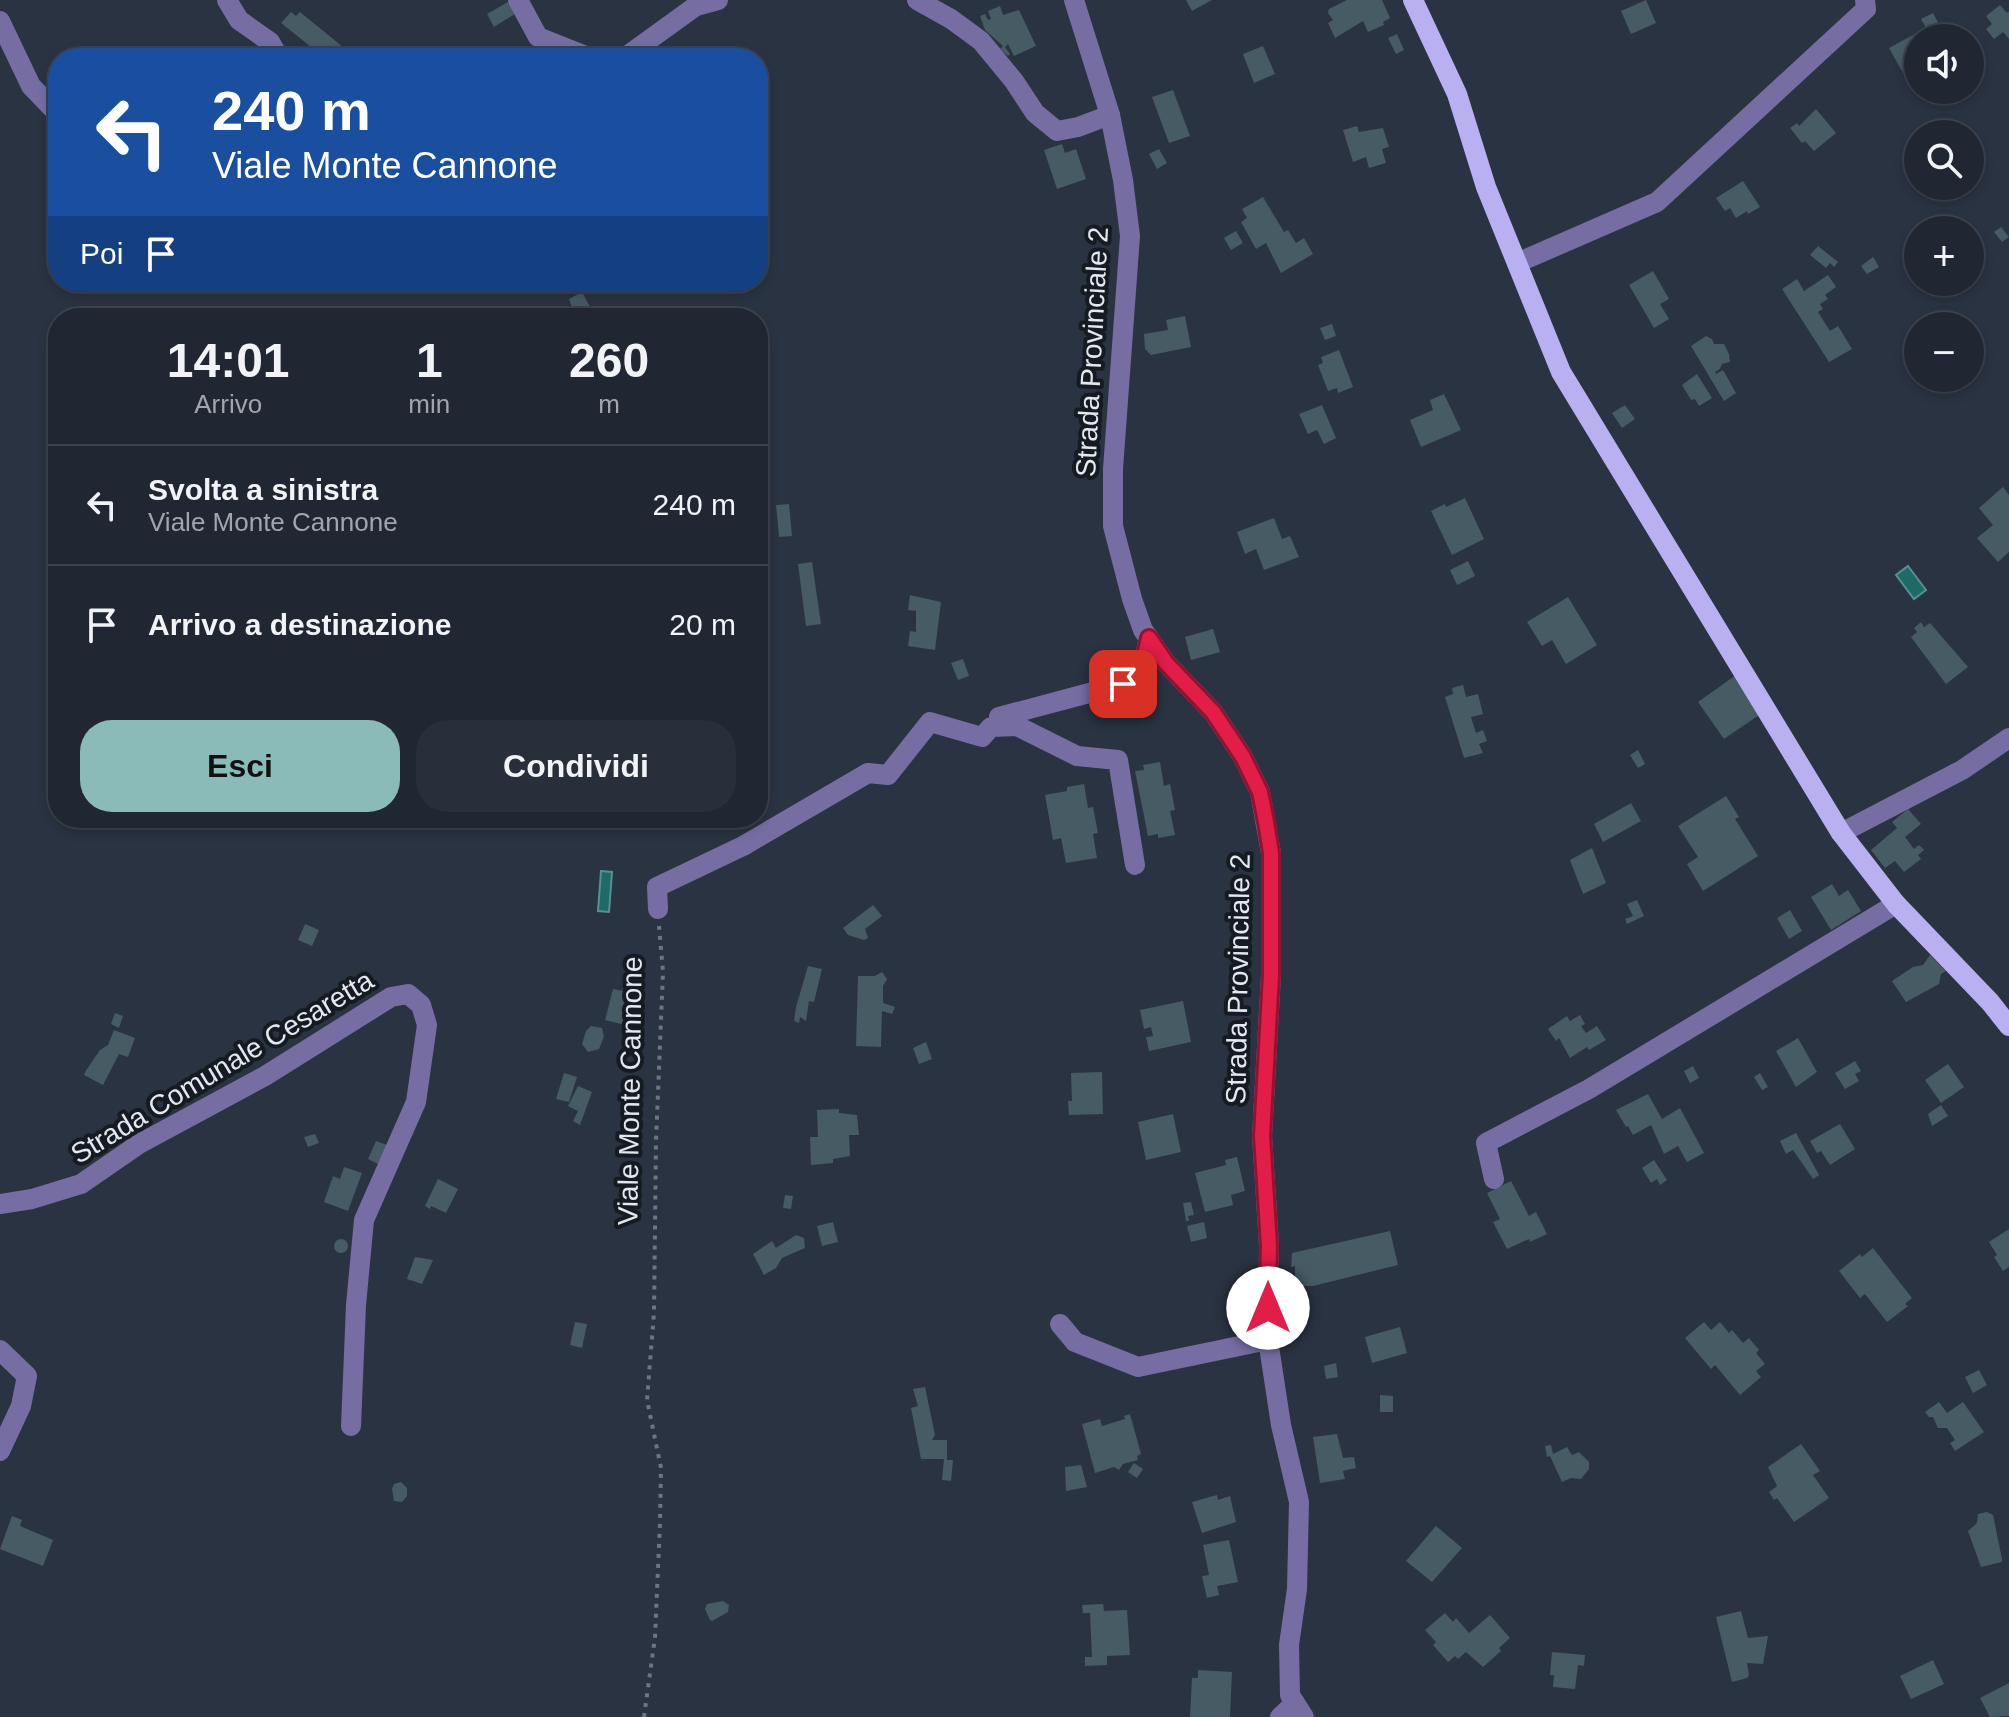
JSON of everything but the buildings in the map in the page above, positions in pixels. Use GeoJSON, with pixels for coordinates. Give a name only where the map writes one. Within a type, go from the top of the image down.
{"type":"FeatureCollection","features":[{"type":"Feature","properties":{"kind":"main road"},"geometry":{"type":"LineString","coordinates":[[1413,0],[1457,94],[1486,187],[1561,372],[1841,833],[1896,904],[2009,1026]]}},
{"type":"Feature","properties":{"kind":"street"},"geometry":{"type":"LineString","coordinates":[[227,0],[239,20],[270,42],[273,48]]}},
{"type":"Feature","properties":{"kind":"street"},"geometry":{"type":"LineString","coordinates":[[518,0],[538,37],[566,48]]}},
{"type":"Feature","properties":{"kind":"street"},"geometry":{"type":"LineString","coordinates":[[638,48],[696,6],[718,0]]}},
{"type":"Feature","properties":{"kind":"street"},"geometry":{"type":"LineString","coordinates":[[917,0],[981,41],[1014,81],[1035,113],[1057,131],[1110,115]]}},
{"type":"Feature","properties":{"kind":"street","name":"Strada Provinciale 2"},"geometry":{"type":"LineString","coordinates":[[1074,0],[1110,115],[1130,236],[1113,469],[1113,526],[1132,599],[1149,638],[1166,663],[1213,712],[1243,757],[1260,792],[1271,853],[1271,975],[1262,1136],[1269,1245],[1268,1340],[1281,1425],[1299,1502],[1297,1589],[1289,1645],[1293,1712]]}},
{"type":"Feature","properties":{"kind":"street"},"geometry":{"type":"LineString","coordinates":[[1517,263],[1657,202],[1866,9],[1865,0]]}},
{"type":"Feature","properties":{"kind":"street"},"geometry":{"type":"LineString","coordinates":[[0,21],[31,86],[48,104]]}},
{"type":"Feature","properties":{"kind":"street"},"geometry":{"type":"LineString","coordinates":[[1135,865],[1118,760],[1077,756],[999,717],[1123,684],[1143,664],[1149,638]]}},
{"type":"Feature","properties":{"kind":"street"},"geometry":{"type":"LineString","coordinates":[[658,909],[657,887],[743,846],[868,773],[888,775],[930,722],[982,737],[991,727],[1018,726]]}},
{"type":"Feature","properties":{"kind":"street"},"geometry":{"type":"LineString","coordinates":[[1841,833],[1962,770],[2009,738]]}},
{"type":"Feature","properties":{"kind":"street"},"geometry":{"type":"LineString","coordinates":[[1494,1179],[1486,1143],[1589,1089],[1896,904]]}},
{"type":"Feature","properties":{"kind":"street","name":"Strada Comunale Cesaretta"},"geometry":{"type":"LineString","coordinates":[[0,1204],[32,1199],[81,1184],[139,1144],[265,1076],[391,997],[408,994],[421,1005],[427,1025],[416,1102],[364,1220],[356,1305],[351,1426]]}},
{"type":"Feature","properties":{"kind":"street"},"geometry":{"type":"LineString","coordinates":[[1060,1324],[1075,1342],[1138,1367],[1268,1340]]}},
{"type":"Feature","properties":{"kind":"street"},"geometry":{"type":"LineString","coordinates":[[0,1350],[27,1376],[21,1406],[0,1451]]}},
{"type":"Feature","properties":{"kind":"path","name":"Viale Monte Cannone"},"geometry":{"type":"LineString","coordinates":[[644,1717],[655,1637],[661,1468],[647,1400],[654,1313],[656,1141],[663,972],[658,909]]}},
{"type":"Feature","properties":{"kind":"shaded area"},"geometry":{"type":"Polygon","coordinates":[[[1908,566],[1926,590],[1914,599],[1896,575],[1908,566]]]}},
{"type":"Feature","properties":{"kind":"shaded area"},"geometry":{"type":"Polygon","coordinates":[[[601,871],[612,872],[609,912],[598,911],[601,871]]]}},
{"type":"Feature","properties":{"kind":"route"},"geometry":{"type":"LineString","coordinates":[[1123,684],[1143,664],[1149,638],[1166,663],[1213,712],[1243,757],[1260,792],[1271,853],[1271,975],[1262,1136],[1269,1245],[1268,1308]]}}]}
